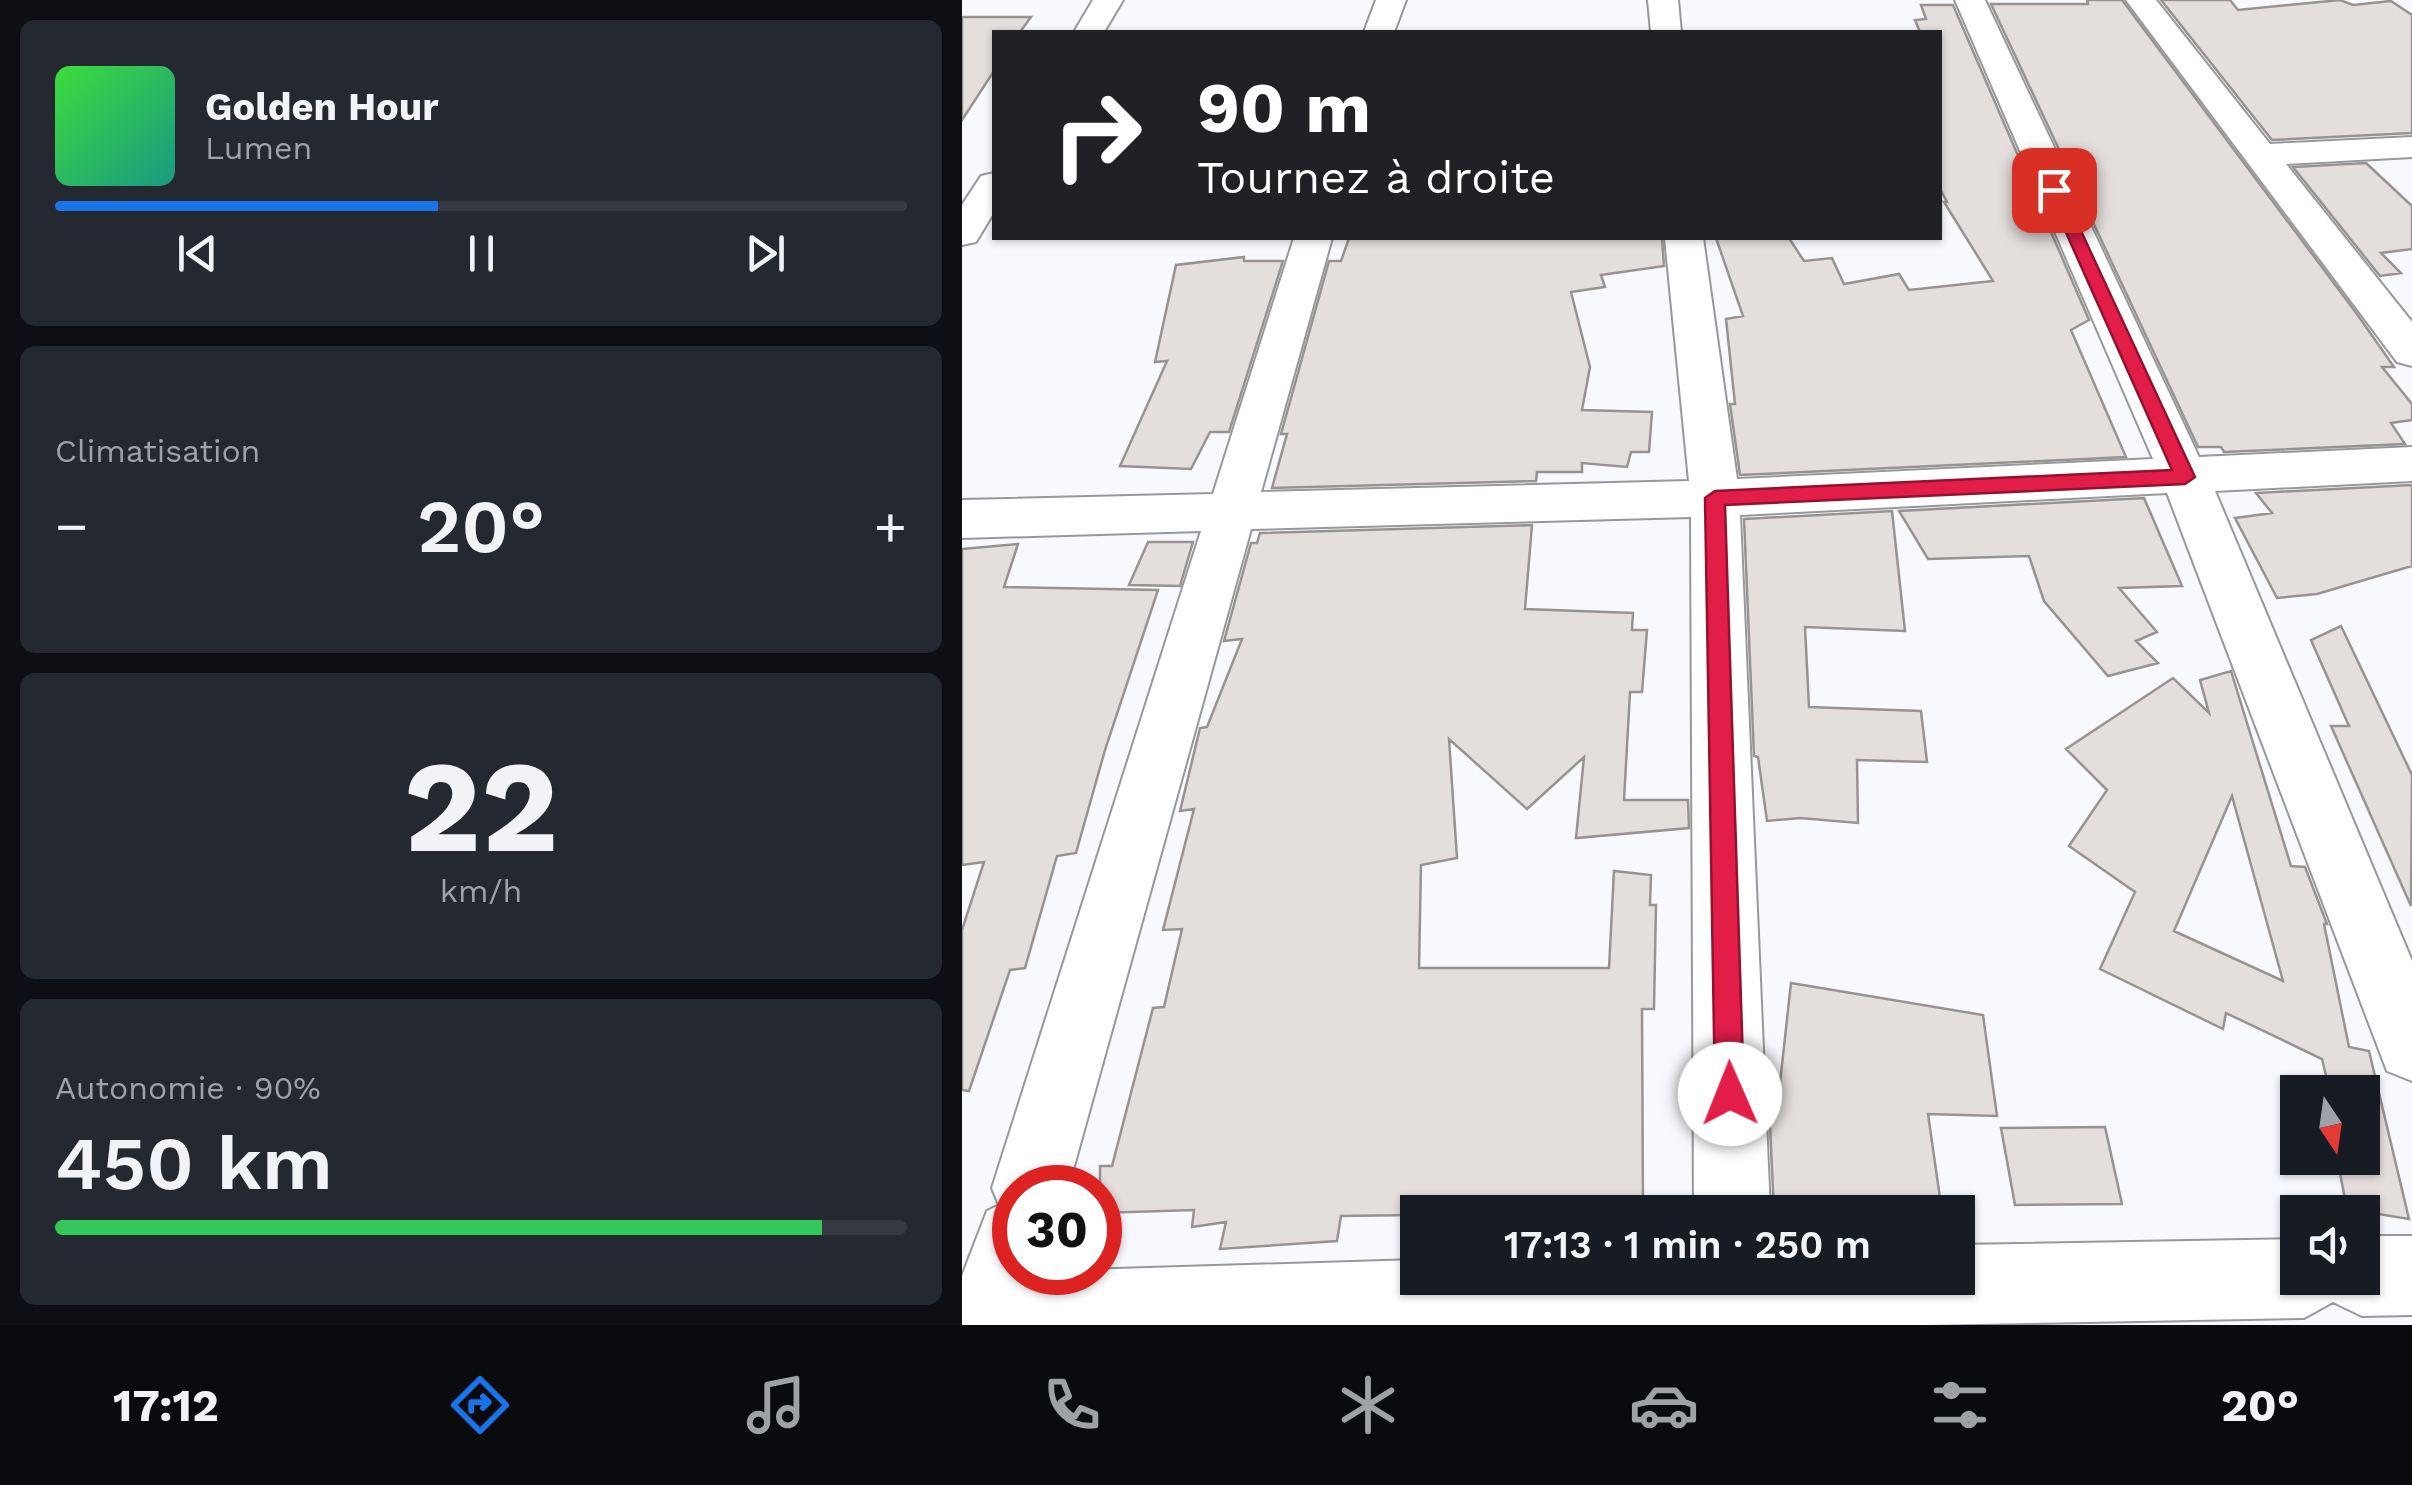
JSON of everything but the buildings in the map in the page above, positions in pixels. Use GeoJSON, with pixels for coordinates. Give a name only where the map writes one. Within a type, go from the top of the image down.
{"type":"FeatureCollection","features":[{"type":"Feature","properties":{"kind":"street"},"geometry":{"type":"LineString","coordinates":[[1090,30],[1108,0]]}},
{"type":"Feature","properties":{"kind":"street"},"geometry":{"type":"LineString","coordinates":[[1381,30],[1391,0]]}},
{"type":"Feature","properties":{"kind":"street"},"geometry":{"type":"LineString","coordinates":[[1663,0],[1666,30]]}},
{"type":"Feature","properties":{"kind":"street"},"geometry":{"type":"LineString","coordinates":[[1970,0],[2185,477],[2412,1046]]}},
{"type":"Feature","properties":{"kind":"street"},"geometry":{"type":"LineString","coordinates":[[2141,0],[2412,352]]}},
{"type":"Feature","properties":{"kind":"street"},"geometry":{"type":"LineString","coordinates":[[2261,155],[2412,147]]}},
{"type":"Feature","properties":{"kind":"street"},"geometry":{"type":"LineString","coordinates":[[962,234],[992,187]]}},
{"type":"Feature","properties":{"kind":"street"},"geometry":{"type":"LineString","coordinates":[[1037,1165],[1312,240]]}},
{"type":"Feature","properties":{"kind":"street"},"geometry":{"type":"LineString","coordinates":[[1684,240],[1715,498],[1732,1195]]}},
{"type":"Feature","properties":{"kind":"street"},"geometry":{"type":"LineString","coordinates":[[962,519],[1715,498],[2412,464]]}},
{"type":"Feature","properties":{"kind":"street"},"geometry":{"type":"LineString","coordinates":[[2380,1276],[2412,1275]]}},
{"type":"Feature","properties":{"kind":"street"},"geometry":{"type":"LineString","coordinates":[[992,1290],[980,1319],[2280,1279]]}},
{"type":"Feature","properties":{"kind":"route"},"geometry":{"type":"LineString","coordinates":[[1730,1094],[1715,498],[2185,477],[2054,190]]}}]}
